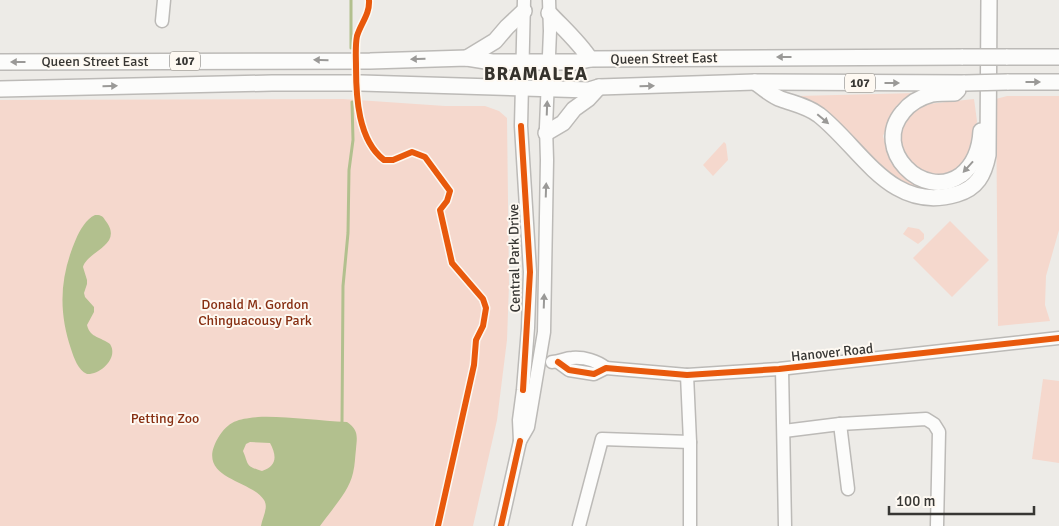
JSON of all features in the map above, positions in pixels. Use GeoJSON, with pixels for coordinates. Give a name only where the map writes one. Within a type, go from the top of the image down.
{"type":"FeatureCollection","features":[{"type":"Feature","properties":{"kind":"main road"},"geometry":{"type":"LineString","coordinates":[[965,83],[955,93],[934,94],[917,100],[908,106],[897,120],[892,136],[896,155],[906,168],[922,179],[945,182],[959,176],[971,164],[980,144],[982,105],[981,0]]}},
{"type":"Feature","properties":{"kind":"main road"},"geometry":{"type":"LineString","coordinates":[[755,82],[780,99],[799,104],[819,115],[874,170],[898,190],[922,196],[940,197],[961,192],[969,188],[983,174],[988,155],[989,0]]}},
{"type":"Feature","properties":{"kind":"main road"},"geometry":{"type":"LineString","coordinates":[[467,58],[494,41],[524,6]]}},
{"type":"Feature","properties":{"kind":"main road"},"geometry":{"type":"LineString","coordinates":[[549,6],[570,37],[580,44],[590,59]]}},
{"type":"Feature","properties":{"kind":"main road","name":"Queen Street East"},"geometry":{"type":"LineString","coordinates":[[0,62],[370,61],[467,58],[492,62],[577,62],[590,59],[1032,57],[1040,54],[1059,55]]}},
{"type":"Feature","properties":{"kind":"main road","name":"Queen Street East"},"geometry":{"type":"LineString","coordinates":[[0,89],[265,83],[361,83],[589,90],[598,87],[755,82],[1059,82]]}},
{"type":"Feature","properties":{"kind":"main road"},"geometry":{"type":"LineString","coordinates":[[546,133],[563,124],[574,109],[588,99],[598,87]]}},
{"type":"Feature","properties":{"kind":"street"},"geometry":{"type":"LineString","coordinates":[[162,21],[164,0]]}},
{"type":"Feature","properties":{"kind":"street","name":"Central Park Drive"},"geometry":{"type":"LineString","coordinates":[[500,526],[520,441],[519,420],[526,360],[530,272],[521,126],[524,6]]}},
{"type":"Feature","properties":{"kind":"street","name":"Central Park Drive"},"geometry":{"type":"LineString","coordinates":[[520,441],[528,427],[544,332],[549,6]]}},
{"type":"Feature","properties":{"kind":"street","name":"Hanover Road"},"geometry":{"type":"LineString","coordinates":[[526,360],[558,362],[569,370],[594,374],[606,368],[687,376],[782,369],[1059,338]]}},
{"type":"Feature","properties":{"kind":"street"},"geometry":{"type":"LineString","coordinates":[[782,369],[785,526]]}},
{"type":"Feature","properties":{"kind":"street"},"geometry":{"type":"LineString","coordinates":[[687,376],[690,442],[690,526]]}},
{"type":"Feature","properties":{"kind":"street"},"geometry":{"type":"LineString","coordinates":[[784,431],[840,424],[926,420],[934,424],[939,432],[937,526]]}},
{"type":"Feature","properties":{"kind":"street"},"geometry":{"type":"LineString","coordinates":[[840,424],[848,489]]}},
{"type":"Feature","properties":{"kind":"street"},"geometry":{"type":"LineString","coordinates":[[579,526],[602,439],[690,442]]}},
{"type":"Feature","properties":{"kind":"green space"},"geometry":{"type":"Polygon","coordinates":[[[917,93],[896,106],[883,136],[891,163],[908,180],[934,189],[974,171],[976,172],[968,183],[953,190],[921,190],[895,182],[821,111],[797,96],[917,93]]]}},
{"type":"Feature","properties":{"kind":"green space"},"geometry":{"type":"Polygon","coordinates":[[[1007,96],[1059,96],[1059,230],[1046,276],[1045,305],[1050,321],[998,326],[996,99],[1007,96]]]}},
{"type":"Feature","properties":{"kind":"green space","name":"Donald M. Gordon Chinguacousy Park"},"geometry":{"type":"Polygon","coordinates":[[[343,99],[445,106],[485,106],[499,111],[507,118],[509,284],[507,340],[497,420],[473,526],[0,526],[0,100],[343,99]]]}},
{"type":"Feature","properties":{"kind":"green space"},"geometry":{"type":"Polygon","coordinates":[[[974,99],[977,121],[974,147],[966,164],[948,176],[929,177],[901,156],[897,137],[903,119],[918,105],[974,99]]]}},
{"type":"Feature","properties":{"kind":"green space"},"geometry":{"type":"Polygon","coordinates":[[[724,142],[726,144],[728,160],[713,176],[703,165],[724,142]]]}},
{"type":"Feature","properties":{"kind":"green space"},"geometry":{"type":"Polygon","coordinates":[[[950,221],[989,260],[952,297],[913,258],[950,221]]]}},
{"type":"Feature","properties":{"kind":"green space"},"geometry":{"type":"Polygon","coordinates":[[[908,227],[919,229],[924,234],[924,239],[918,244],[903,234],[908,227]]]}},
{"type":"Feature","properties":{"kind":"green space"},"geometry":{"type":"Polygon","coordinates":[[[1043,379],[1059,381],[1059,463],[1032,459],[1043,379]]]}},
{"type":"Feature","properties":{"kind":"shaded area"},"geometry":{"type":"Polygon","coordinates":[[[95,215],[104,218],[110,228],[111,236],[86,261],[83,267],[87,280],[85,297],[94,307],[94,312],[87,325],[93,335],[110,344],[112,355],[107,365],[102,369],[92,374],[87,374],[79,367],[71,349],[64,321],[63,293],[67,266],[76,239],[86,222],[95,215]]]}},
{"type":"Feature","properties":{"kind":"shaded area"},"geometry":{"type":"Polygon","coordinates":[[[258,417],[347,422],[354,428],[357,441],[351,480],[344,494],[320,526],[261,526],[266,510],[264,500],[248,487],[227,476],[213,462],[213,452],[218,438],[226,427],[240,420],[258,417]],[[250,442],[246,444],[243,451],[250,466],[262,471],[271,466],[274,460],[274,452],[270,443],[250,442]]]}},
{"type":"Feature","properties":{"kind":"waterway"},"geometry":{"type":"LineString","coordinates":[[351,0],[351,48]]}},
{"type":"Feature","properties":{"kind":"waterway"},"geometry":{"type":"LineString","coordinates":[[340,425],[342,422],[343,286],[348,233],[349,170],[353,140],[352,102]]}},
{"type":"Feature","properties":{"kind":"cycle path"},"geometry":{"type":"LineString","coordinates":[[369,0],[367,14],[357,36],[356,48],[358,104],[364,130],[375,151],[384,160],[393,160],[412,152],[425,157],[450,191],[447,201],[440,210],[452,263],[483,299],[486,308],[483,326],[476,340],[474,365],[438,526]]}},
{"type":"Feature","properties":{"kind":"cycle path"},"geometry":{"type":"LineString","coordinates":[[521,126],[530,272],[523,390]]}},
{"type":"Feature","properties":{"kind":"cycle path"},"geometry":{"type":"LineString","coordinates":[[558,362],[569,370],[594,374],[606,368],[687,375],[779,369],[1059,338]]}},
{"type":"Feature","properties":{"kind":"cycle path"},"geometry":{"type":"LineString","coordinates":[[501,526],[520,441]]}},
{"type":"Feature","properties":{"kind":"district","name":"BRAMALEA"},"geometry":{"type":"Point","coordinates":[536,73]}},
{"type":"Feature","properties":{"kind":"park label","name":"Petting Zoo"},"geometry":{"type":"Point","coordinates":[165,418]}}]}
